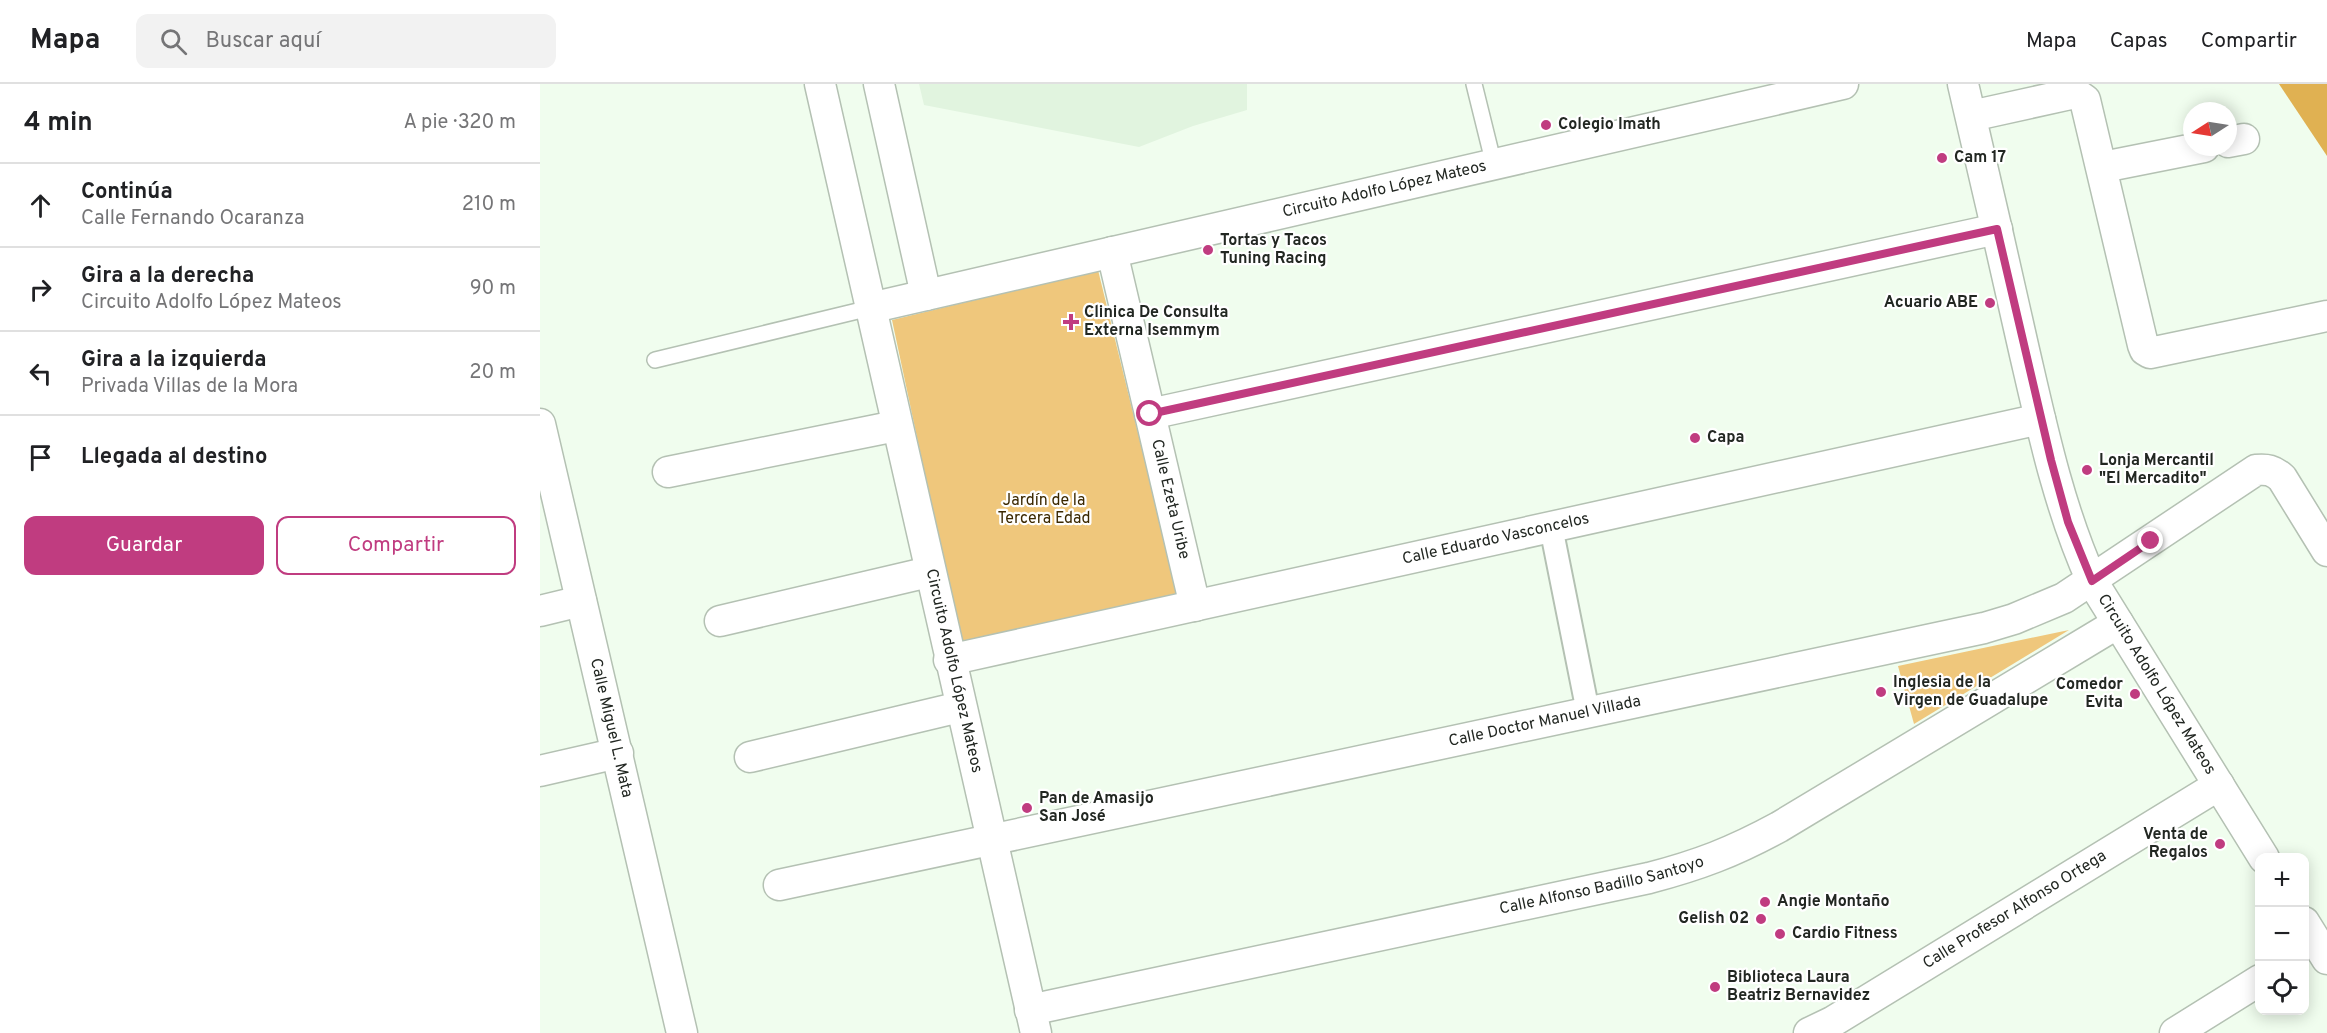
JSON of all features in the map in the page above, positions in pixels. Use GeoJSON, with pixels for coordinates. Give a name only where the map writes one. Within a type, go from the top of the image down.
{"type":"FeatureCollection","features":[{"type":"Feature","properties":{"kind":"street","name":"Circuito Adolfo López Mateos"},"geometry":{"type":"LineString","coordinates":[[820,84],[1033,1022]]}},
{"type":"Feature","properties":{"kind":"street"},"geometry":{"type":"LineString","coordinates":[[879,84],[926,295]]}},
{"type":"Feature","properties":{"kind":"street","name":"Circuito Adolfo López Mateos"},"geometry":{"type":"LineString","coordinates":[[870,308],[1843,84]]}},
{"type":"Feature","properties":{"kind":"street","name":"Circuito Adolfo López Mateos"},"geometry":{"type":"LineString","coordinates":[[1964,84],[2040,419],[2068,522],[2092,581],[2261,853]]}},
{"type":"Feature","properties":{"kind":"street"},"geometry":{"type":"LineString","coordinates":[[1971,116],[2075,93],[2085,100],[2103,167],[2145,350],[2151,353],[2158,352],[2327,316]]}},
{"type":"Feature","properties":{"kind":"street"},"geometry":{"type":"LineString","coordinates":[[2103,167],[2183,151]]}},
{"type":"Feature","properties":{"kind":"street"},"geometry":{"type":"LineString","coordinates":[[1150,414],[1997,229]]}},
{"type":"Feature","properties":{"kind":"street","name":"Calle Ezeta Uribe"},"geometry":{"type":"LineString","coordinates":[[1112,252],[1195,606]]}},
{"type":"Feature","properties":{"kind":"street","name":"Calle Eduardo Vasconcelos"},"geometry":{"type":"LineString","coordinates":[[949,660],[2040,419]]}},
{"type":"Feature","properties":{"kind":"street","name":"Calle Miguel L. Mata"},"geometry":{"type":"LineString","coordinates":[[540,424],[682,1033]]}},
{"type":"Feature","properties":{"kind":"street"},"geometry":{"type":"LineString","coordinates":[[668,472],[896,426]]}},
{"type":"Feature","properties":{"kind":"street","name":"Calle Doctor Manuel Villada"},"geometry":{"type":"LineString","coordinates":[[779,885],[991,842],[1984,628],[2038,610],[2064,598],[2256,470],[2266,469],[2282,478],[2327,551]]}},
{"type":"Feature","properties":{"kind":"street"},"geometry":{"type":"LineString","coordinates":[[1551,527],[1588,712]]}},
{"type":"Feature","properties":{"kind":"street"},"geometry":{"type":"LineString","coordinates":[[720,621],[929,572]]}},
{"type":"Feature","properties":{"kind":"street"},"geometry":{"type":"LineString","coordinates":[[540,611],[581,601]]}},
{"type":"Feature","properties":{"kind":"street","name":"Calle Alfonso Badillo Santoyo"},"geometry":{"type":"LineString","coordinates":[[1033,1022],[1698,865],[1736,850],[1779,827],[2118,623]]}},
{"type":"Feature","properties":{"kind":"street"},"geometry":{"type":"LineString","coordinates":[[750,757],[960,707]]}},
{"type":"Feature","properties":{"kind":"street"},"geometry":{"type":"LineString","coordinates":[[540,771],[618,753]]}},
{"type":"Feature","properties":{"kind":"street","name":"Calle Profesor Alfonso Ortega"},"geometry":{"type":"LineString","coordinates":[[1809,1033],[1832,1022],[2219,785]]}},
{"type":"Feature","properties":{"kind":"street"},"geometry":{"type":"LineString","coordinates":[[2175,1033],[2255,983]]}},
{"type":"Feature","properties":{"kind":"lane"},"geometry":{"type":"LineString","coordinates":[[1474,84],[1494,165]]}},
{"type":"Feature","properties":{"kind":"lane"},"geometry":{"type":"LineString","coordinates":[[655,360],[870,308]]}},
{"type":"Feature","properties":{"kind":"shaded area"},"geometry":{"type":"Polygon","coordinates":[[[919,84],[1247,84],[1247,110],[1193,126],[1139,147],[924,105],[919,84]]]}},
{"type":"Feature","properties":{"kind":"shaded area"},"geometry":{"type":"Polygon","coordinates":[[[2279,84],[2327,84],[2327,156],[2279,84]]]}},
{"type":"Feature","properties":{"kind":"green space","name":"Jardín de la Tercera Edad"},"geometry":{"type":"Polygon","coordinates":[[[1098,270],[1178,596],[961,644],[892,320],[1098,270]]]}},
{"type":"Feature","properties":{"kind":"green space"},"geometry":{"type":"Polygon","coordinates":[[[2069,630],[1914,724],[1898,666],[2069,630]]]}},
{"type":"Feature","properties":{"kind":"place","name":"Colegio Imath"},"geometry":{"type":"Point","coordinates":[1546,125]}},
{"type":"Feature","properties":{"kind":"place","name":"Cam 17"},"geometry":{"type":"Point","coordinates":[1942,158]}},
{"type":"Feature","properties":{"kind":"place","name":"Tortas y Tacos Tuning Racing"},"geometry":{"type":"Point","coordinates":[1208,250]}},
{"type":"Feature","properties":{"kind":"place","name":"Acuario ABE"},"geometry":{"type":"Point","coordinates":[1990,303]}},
{"type":"Feature","properties":{"kind":"place","name":"Clinica De Consulta Externa Isemmym"},"geometry":{"type":"Point","coordinates":[1071,322]}},
{"type":"Feature","properties":{"kind":"place","name":"Capa"},"geometry":{"type":"Point","coordinates":[1695,438]}},
{"type":"Feature","properties":{"kind":"place","name":"Lonja Mercantil \"El Mercadito\""},"geometry":{"type":"Point","coordinates":[2087,470]}},
{"type":"Feature","properties":{"kind":"place","name":"Inglesia de la Virgen de Guadalupe"},"geometry":{"type":"Point","coordinates":[1881,692]}},
{"type":"Feature","properties":{"kind":"place","name":"Comedor Evita"},"geometry":{"type":"Point","coordinates":[2135,694]}},
{"type":"Feature","properties":{"kind":"place","name":"Pan de Amasijo San José"},"geometry":{"type":"Point","coordinates":[1027,808]}},
{"type":"Feature","properties":{"kind":"place","name":"Venta de Regalos"},"geometry":{"type":"Point","coordinates":[2220,844]}},
{"type":"Feature","properties":{"kind":"place","name":"Angie Montaño"},"geometry":{"type":"Point","coordinates":[1765,902]}},
{"type":"Feature","properties":{"kind":"place","name":"Gelish 02"},"geometry":{"type":"Point","coordinates":[1761,919]}},
{"type":"Feature","properties":{"kind":"place","name":"Cardio Fitness"},"geometry":{"type":"Point","coordinates":[1780,934]}},
{"type":"Feature","properties":{"kind":"place","name":"Biblioteca Laura Beatriz Bernavidez"},"geometry":{"type":"Point","coordinates":[1715,987]}},
{"type":"Feature","properties":{"kind":"route"},"geometry":{"type":"LineString","coordinates":[[1150,414],[1997,229],[2051,460],[2068,522],[2092,581],[2151,541]]}}]}
